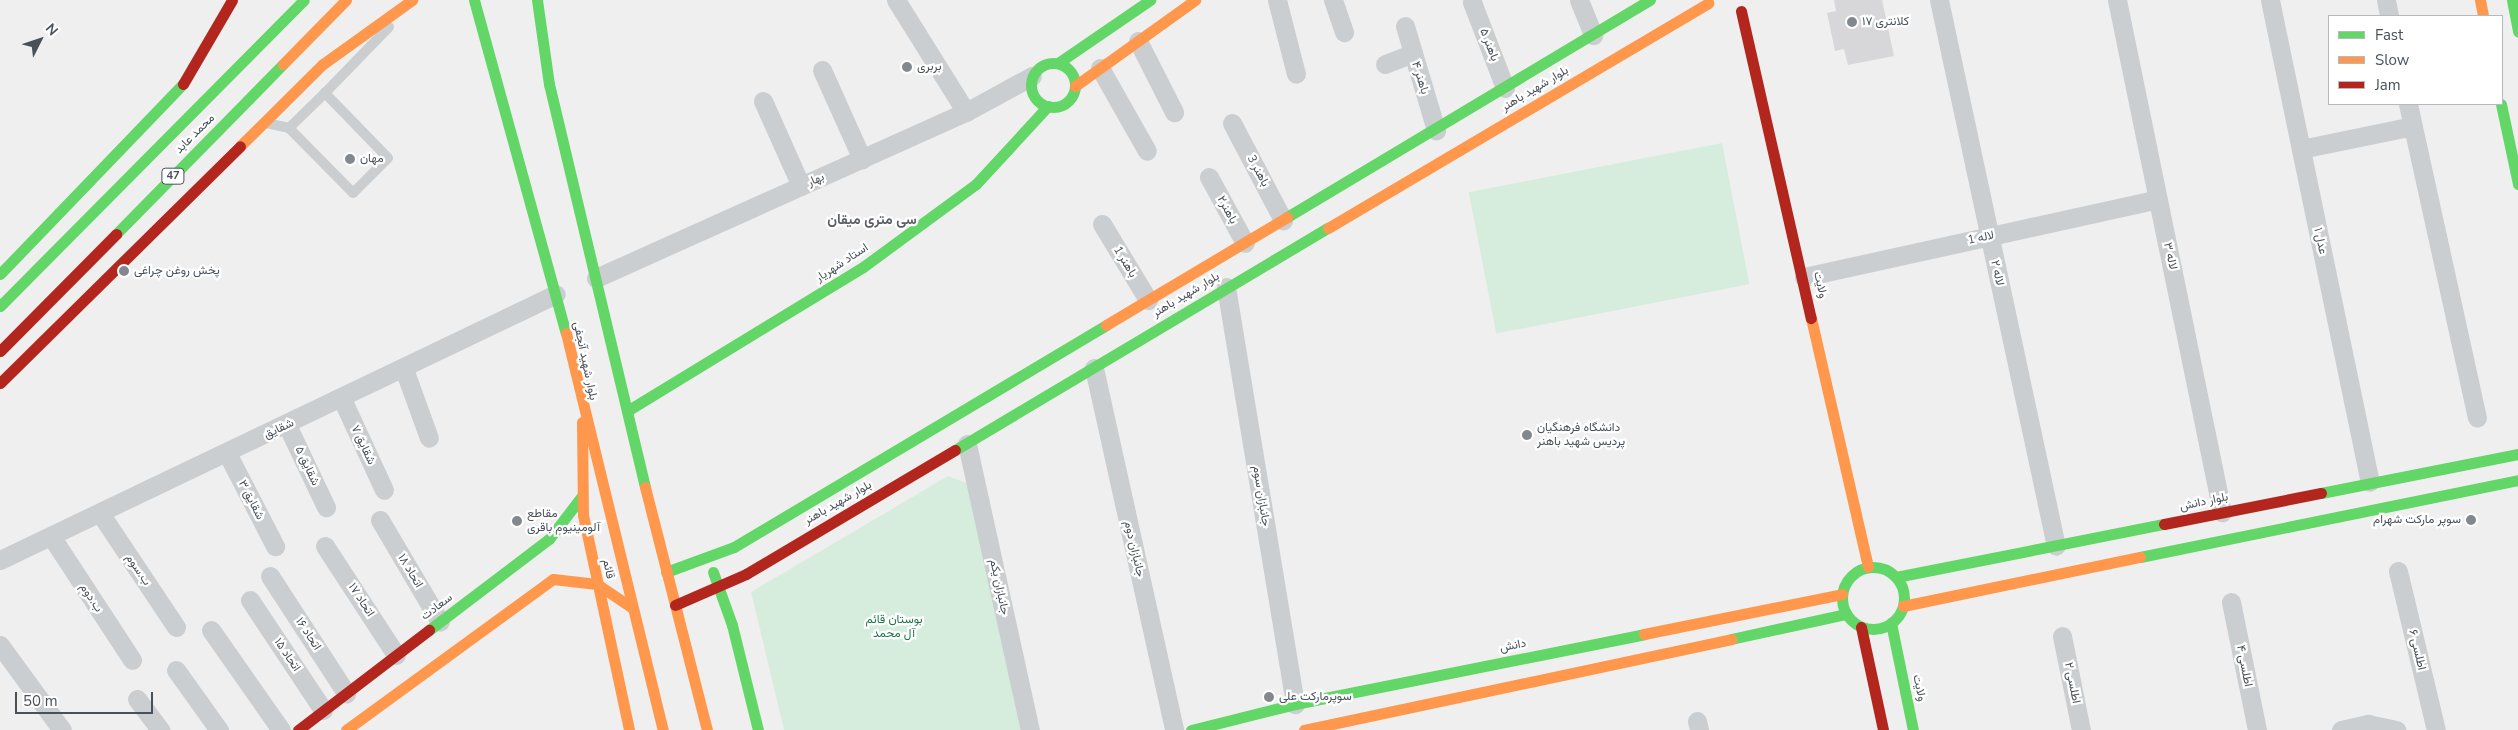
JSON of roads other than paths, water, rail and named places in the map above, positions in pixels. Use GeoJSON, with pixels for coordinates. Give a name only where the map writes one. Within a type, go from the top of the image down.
{"type":"FeatureCollection","features":[{"type":"Feature","properties":{"kind":"main road"},"geometry":{"type":"LineString","coordinates":[[0,274],[186,80],[232,0]]}},
{"type":"Feature","properties":{"kind":"main road","name":"محمد عابد"},"geometry":{"type":"LineString","coordinates":[[0,306],[304,0]]}},
{"type":"Feature","properties":{"kind":"main road","name":"محمد عابد"},"geometry":{"type":"LineString","coordinates":[[0,351],[346,0]]}},
{"type":"Feature","properties":{"kind":"main road"},"geometry":{"type":"LineString","coordinates":[[0,383],[263,123],[357,37],[400,12],[412,0]]}},
{"type":"Feature","properties":{"kind":"main road"},"geometry":{"type":"LineString","coordinates":[[537,0],[549,84],[666,572],[707,730]]}},
{"type":"Feature","properties":{"kind":"main road"},"geometry":{"type":"LineString","coordinates":[[1150,0],[1058,63],[1043,65],[1032,76],[1031,91],[1048,106],[1062,105],[1075,86],[1195,0]]}},
{"type":"Feature","properties":{"kind":"main road","name":"بلوار شهید باهنر"},"geometry":{"type":"LineString","coordinates":[[666,572],[708,560],[783,517],[1436,130],[1650,0]]}},
{"type":"Feature","properties":{"kind":"main road"},"geometry":{"type":"LineString","coordinates":[[2480,0],[2483,15]]}},
{"type":"Feature","properties":{"kind":"main road"},"geometry":{"type":"LineString","coordinates":[[2512,0],[2518,31]]}},
{"type":"Feature","properties":{"kind":"main road","name":"بلوار شهید آنجفی"},"geometry":{"type":"LineString","coordinates":[[478,1],[556,294],[582,411],[663,730]]}},
{"type":"Feature","properties":{"kind":"main road","name":"بلوار شهید باهنر"},"geometry":{"type":"LineString","coordinates":[[675,605],[719,587],[798,542],[967,444],[1226,287],[1720,7],[1754,4]]}},
{"type":"Feature","properties":{"kind":"main road","name":"ولایت"},"geometry":{"type":"LineString","coordinates":[[1720,7],[1804,277],[1868,567]]}},
{"type":"Feature","properties":{"kind":"main road"},"geometry":{"type":"LineString","coordinates":[[1058,63],[1071,72],[1075,86]]}},
{"type":"Feature","properties":{"kind":"main road"},"geometry":{"type":"LineString","coordinates":[[2501,105],[2518,184]]}},
{"type":"Feature","properties":{"kind":"main road","name":"استاد شهریار"},"geometry":{"type":"LineString","coordinates":[[627,411],[864,267],[976,184],[1048,106]]}},
{"type":"Feature","properties":{"kind":"main road","name":"قائم"},"geometry":{"type":"LineString","coordinates":[[582,411],[582,496],[597,584],[630,730]]}},
{"type":"Feature","properties":{"kind":"main road","name":"بلوار دانش"},"geometry":{"type":"LineString","coordinates":[[1896,577],[2518,454]]}},
{"type":"Feature","properties":{"kind":"main road"},"geometry":{"type":"LineString","coordinates":[[1861,627],[1891,623],[1903,606],[2052,579],[2518,480]]}},
{"type":"Feature","properties":{"kind":"main road","name":"سعادت"},"geometry":{"type":"LineString","coordinates":[[298,730],[534,550],[563,525],[582,496]]}},
{"type":"Feature","properties":{"kind":"main road"},"geometry":{"type":"LineString","coordinates":[[783,517],[782,536],[798,542]]}},
{"type":"Feature","properties":{"kind":"main road"},"geometry":{"type":"LineString","coordinates":[[534,550],[549,563],[553,579]]}},
{"type":"Feature","properties":{"kind":"main road"},"geometry":{"type":"LineString","coordinates":[[708,560],[719,587],[758,730]]}},
{"type":"Feature","properties":{"kind":"main road"},"geometry":{"type":"LineString","coordinates":[[1883,730],[1861,627],[1846,614],[1842,594],[1850,576],[1868,567],[1896,577],[1903,606]]}},
{"type":"Feature","properties":{"kind":"main road"},"geometry":{"type":"LineString","coordinates":[[346,730],[553,579],[597,584],[631,607]]}},
{"type":"Feature","properties":{"kind":"main road","name":"دانش"},"geometry":{"type":"LineString","coordinates":[[1191,730],[1295,704],[1842,594]]}},
{"type":"Feature","properties":{"kind":"main road"},"geometry":{"type":"LineString","coordinates":[[1304,730],[1846,614]]}},
{"type":"Feature","properties":{"kind":"main road","name":"ولایت"},"geometry":{"type":"LineString","coordinates":[[1891,623],[1913,730]]}},
{"type":"Feature","properties":{"kind":"street"},"geometry":{"type":"LineString","coordinates":[[896,0],[966,112]]}},
{"type":"Feature","properties":{"kind":"street"},"geometry":{"type":"LineString","coordinates":[[1277,0],[1296,74]]}},
{"type":"Feature","properties":{"kind":"street"},"geometry":{"type":"LineString","coordinates":[[1333,0],[1344,32]]}},
{"type":"Feature","properties":{"kind":"street"},"geometry":{"type":"LineString","coordinates":[[1579,0],[1594,35]]}},
{"type":"Feature","properties":{"kind":"street","name":"لاله ۲"},"geometry":{"type":"LineString","coordinates":[[1939,0],[2056,546]]}},
{"type":"Feature","properties":{"kind":"street","name":"لاله ۳"},"geometry":{"type":"LineString","coordinates":[[2118,0],[2222,512]]}},
{"type":"Feature","properties":{"kind":"street","name":"عدل ۱"},"geometry":{"type":"LineString","coordinates":[[2270,0],[2370,482]]}},
{"type":"Feature","properties":{"kind":"street"},"geometry":{"type":"LineString","coordinates":[[2386,0],[2389,15]]}},
{"type":"Feature","properties":{"kind":"street","name":"باهنر ۵"},"geometry":{"type":"LineString","coordinates":[[1472,2],[1505,88]]}},
{"type":"Feature","properties":{"kind":"street","name":"باهنر ۴"},"geometry":{"type":"LineString","coordinates":[[1405,26],[1436,130]]}},
{"type":"Feature","properties":{"kind":"street"},"geometry":{"type":"LineString","coordinates":[[1138,41],[1174,112]]}},
{"type":"Feature","properties":{"kind":"street"},"geometry":{"type":"LineString","coordinates":[[1385,64],[1413,53]]}},
{"type":"Feature","properties":{"kind":"street"},"geometry":{"type":"LineString","coordinates":[[1100,68],[1147,151]]}},
{"type":"Feature","properties":{"kind":"street"},"geometry":{"type":"LineString","coordinates":[[822,70],[862,159]]}},
{"type":"Feature","properties":{"kind":"street","name":"بهار"},"geometry":{"type":"LineString","coordinates":[[596,278],[966,112],[1032,76]]}},
{"type":"Feature","properties":{"kind":"street"},"geometry":{"type":"LineString","coordinates":[[764,101],[801,186]]}},
{"type":"Feature","properties":{"kind":"street"},"geometry":{"type":"LineString","coordinates":[[2408,105],[2477,417]]}},
{"type":"Feature","properties":{"kind":"street","name":"باهنر 3"},"geometry":{"type":"LineString","coordinates":[[1232,123],[1283,220]]}},
{"type":"Feature","properties":{"kind":"street"},"geometry":{"type":"LineString","coordinates":[[2301,150],[2413,126]]}},
{"type":"Feature","properties":{"kind":"street","name":"باهنر۲"},"geometry":{"type":"LineString","coordinates":[[1210,177],[1245,243]]}},
{"type":"Feature","properties":{"kind":"street","name":"لاله 1"},"geometry":{"type":"LineString","coordinates":[[1804,277],[2158,199]]}},
{"type":"Feature","properties":{"kind":"street","name":"باهنر 1"},"geometry":{"type":"LineString","coordinates":[[1102,224],[1148,300]]}},
{"type":"Feature","properties":{"kind":"street","name":"جانبازان سوم"},"geometry":{"type":"LineString","coordinates":[[1226,287],[1295,704]]}},
{"type":"Feature","properties":{"kind":"street","name":"شقایق"},"geometry":{"type":"LineString","coordinates":[[0,560],[342,400],[556,294]]}},
{"type":"Feature","properties":{"kind":"street","name":"جانبازان دوم"},"geometry":{"type":"LineString","coordinates":[[1094,368],[1174,730]]}},
{"type":"Feature","properties":{"kind":"street"},"geometry":{"type":"LineString","coordinates":[[404,369],[430,438]]}},
{"type":"Feature","properties":{"kind":"street","name":"شقایق ۷"},"geometry":{"type":"LineString","coordinates":[[342,400],[384,490]]}},
{"type":"Feature","properties":{"kind":"street","name":"شقایق ۵"},"geometry":{"type":"LineString","coordinates":[[288,425],[326,507]]}},
{"type":"Feature","properties":{"kind":"street","name":"جانبازان یکم"},"geometry":{"type":"LineString","coordinates":[[967,444],[1030,730]]}},
{"type":"Feature","properties":{"kind":"street","name":"شقایق ۳"},"geometry":{"type":"LineString","coordinates":[[227,453],[275,546]]}},
{"type":"Feature","properties":{"kind":"street","name":"ب.سوم"},"geometry":{"type":"LineString","coordinates":[[100,513],[176,626]]}},
{"type":"Feature","properties":{"kind":"street","name":"اتحاد ۱۸"},"geometry":{"type":"LineString","coordinates":[[380,520],[440,622]]}},
{"type":"Feature","properties":{"kind":"street","name":"ب.دوم"},"geometry":{"type":"LineString","coordinates":[[51,536],[132,660]]}},
{"type":"Feature","properties":{"kind":"street","name":"اتحاد ۱۷"},"geometry":{"type":"LineString","coordinates":[[325,546],[396,655]]}},
{"type":"Feature","properties":{"kind":"street","name":"اطلسی ۶"},"geometry":{"type":"LineString","coordinates":[[2398,571],[2436,730]]}},
{"type":"Feature","properties":{"kind":"street","name":"اتحاد ۱۶"},"geometry":{"type":"LineString","coordinates":[[270,576],[346,693]]}},
{"type":"Feature","properties":{"kind":"street","name":"اتحاد ۱۵"},"geometry":{"type":"LineString","coordinates":[[250,600],[323,710]]}},
{"type":"Feature","properties":{"kind":"street","name":"اطلسی ۴"},"geometry":{"type":"LineString","coordinates":[[2231,602],[2257,730]]}},
{"type":"Feature","properties":{"kind":"street"},"geometry":{"type":"LineString","coordinates":[[210,630],[281,730]]}},
{"type":"Feature","properties":{"kind":"street","name":"اطلسی ۲"},"geometry":{"type":"LineString","coordinates":[[2062,636],[2081,730]]}},
{"type":"Feature","properties":{"kind":"street"},"geometry":{"type":"LineString","coordinates":[[0,645],[62,730]]}},
{"type":"Feature","properties":{"kind":"street"},"geometry":{"type":"LineString","coordinates":[[176,670],[218,730]]}},
{"type":"Feature","properties":{"kind":"street"},"geometry":{"type":"LineString","coordinates":[[137,699],[160,730]]}},
{"type":"Feature","properties":{"kind":"street"},"geometry":{"type":"LineString","coordinates":[[2341,730],[2368,724],[2396,730]]}},
{"type":"Feature","properties":{"kind":"lane"},"geometry":{"type":"LineString","coordinates":[[288,128],[379,42],[400,12]]}},
{"type":"Feature","properties":{"kind":"lane"},"geometry":{"type":"LineString","coordinates":[[263,123],[288,128],[353,193],[388,158],[325,93]]}},
{"type":"Feature","properties":{"kind":"place","name":"کلانتری ۱۷"},"geometry":{"type":"Point","coordinates":[1852,22]}},
{"type":"Feature","properties":{"kind":"place","name":"بربری"},"geometry":{"type":"Point","coordinates":[907,67]}},
{"type":"Feature","properties":{"kind":"place","name":"مهان"},"geometry":{"type":"Point","coordinates":[350,159]}},
{"type":"Feature","properties":{"kind":"place","name":"پخش روغن چراغی"},"geometry":{"type":"Point","coordinates":[124,271]}},
{"type":"Feature","properties":{"kind":"place","name":"دانشگاه فرهنگیان پردیس شهید باهنر"},"geometry":{"type":"Point","coordinates":[1527,435]}},
{"type":"Feature","properties":{"kind":"place","name":"سوپر مارکت شهرام"},"geometry":{"type":"Point","coordinates":[2471,520]}},
{"type":"Feature","properties":{"kind":"place","name":"مقاطع آلومینیوم باقری"},"geometry":{"type":"Point","coordinates":[517,521]}},
{"type":"Feature","properties":{"kind":"place","name":"سوپرمارکت علی"},"geometry":{"type":"Point","coordinates":[1269,697]}},
{"type":"Feature","properties":{"kind":"district","name":"سی متری میقان"},"geometry":{"type":"Point","coordinates":[872,220]}},
{"type":"Feature","properties":{"kind":"park label","name":"بوستان قائم آل محمد"},"geometry":{"type":"Point","coordinates":[894,627]}}]}
